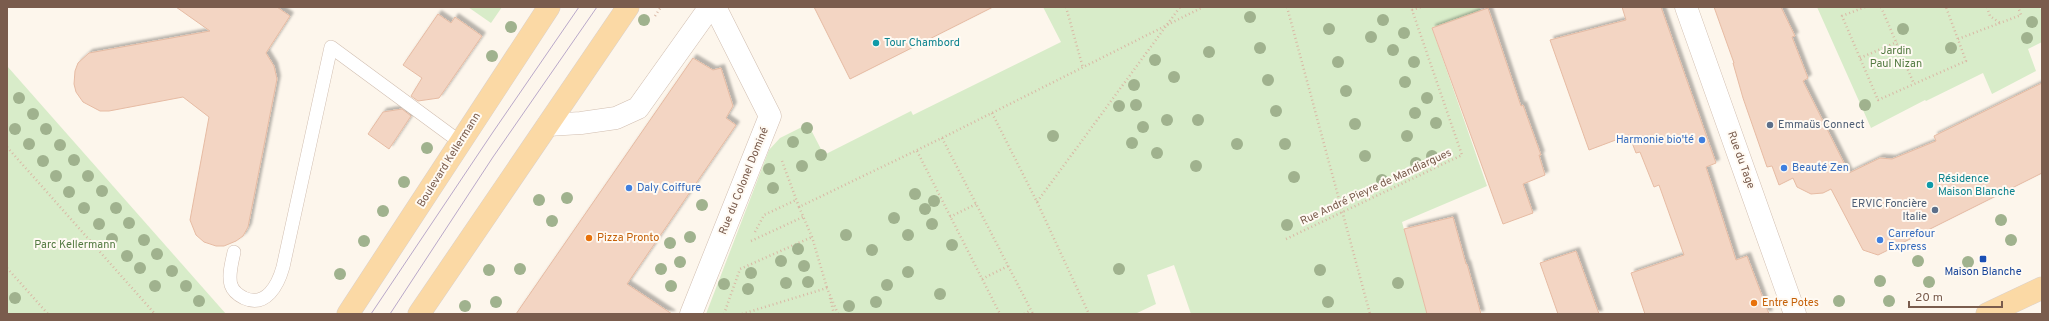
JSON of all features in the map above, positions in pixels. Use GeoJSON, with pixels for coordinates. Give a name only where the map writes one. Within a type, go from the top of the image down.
{"type":"FeatureCollection","features":[{"type":"Feature","properties":{"kind":"main road","name":"Boulevard Kellermann"},"geometry":{"type":"LineString","coordinates":[[348,314],[438,179],[460,142],[549,7]]}},
{"type":"Feature","properties":{"kind":"main road"},"geometry":{"type":"LineString","coordinates":[[419,314],[628,7]]}},
{"type":"Feature","properties":{"kind":"main road"},"geometry":{"type":"LineString","coordinates":[[1987,314],[2014,308],[2042,288]]}},
{"type":"Feature","properties":{"kind":"street"},"geometry":{"type":"LineString","coordinates":[[548,124],[581,123],[616,118],[638,108],[710,7]]}},
{"type":"Feature","properties":{"kind":"street","name":"Rue du Colonel Dominé"},"geometry":{"type":"LineString","coordinates":[[691,314],[770,116],[715,7]]}},
{"type":"Feature","properties":{"kind":"street","name":"Rue du Tage"},"geometry":{"type":"LineString","coordinates":[[1686,7],[1795,314]]}},
{"type":"Feature","properties":{"kind":"lane"},"geometry":{"type":"LineString","coordinates":[[234,252],[230,274],[231,286],[238,295],[249,300],[260,300],[270,294],[279,281],[283,267],[331,47],[460,142]]}},
{"type":"Feature","properties":{"kind":"path"},"geometry":{"type":"LineString","coordinates":[[1066,7],[1083,68]]}},
{"type":"Feature","properties":{"kind":"path"},"geometry":{"type":"LineString","coordinates":[[1037,202],[1180,7]]}},
{"type":"Feature","properties":{"kind":"path"},"geometry":{"type":"LineString","coordinates":[[799,207],[917,151],[1203,7]]}},
{"type":"Feature","properties":{"kind":"path"},"geometry":{"type":"LineString","coordinates":[[1287,7],[1370,314]]}},
{"type":"Feature","properties":{"kind":"path"},"geometry":{"type":"LineString","coordinates":[[1412,9],[1421,7]]}},
{"type":"Feature","properties":{"kind":"path"},"geometry":{"type":"LineString","coordinates":[[1865,7],[1842,16],[1878,100],[1966,61],[1946,7]]}},
{"type":"Feature","properties":{"kind":"path"},"geometry":{"type":"LineString","coordinates":[[1881,7],[1914,84]]}},
{"type":"Feature","properties":{"kind":"path"},"geometry":{"type":"LineString","coordinates":[[1987,7],[1990,16],[2000,23]]}},
{"type":"Feature","properties":{"kind":"path"},"geometry":{"type":"LineString","coordinates":[[1958,39],[2020,15],[2018,7]]}},
{"type":"Feature","properties":{"kind":"path","name":"Rue André Pieyre de Mandiargues"},"geometry":{"type":"LineString","coordinates":[[1286,239],[1462,155],[1412,9]]}},
{"type":"Feature","properties":{"kind":"path"},"geometry":{"type":"LineString","coordinates":[[1860,58],[1897,42]]}},
{"type":"Feature","properties":{"kind":"path"},"geometry":{"type":"LineString","coordinates":[[992,113],[1037,202],[1089,314]]}},
{"type":"Feature","properties":{"kind":"path"},"geometry":{"type":"LineString","coordinates":[[942,138],[1033,314]]}},
{"type":"Feature","properties":{"kind":"path"},"geometry":{"type":"LineString","coordinates":[[7,147],[155,314]]}},
{"type":"Feature","properties":{"kind":"path"},"geometry":{"type":"LineString","coordinates":[[917,151],[1000,314]]}},
{"type":"Feature","properties":{"kind":"path"},"geometry":{"type":"LineString","coordinates":[[781,158],[812,237],[834,314]]}},
{"type":"Feature","properties":{"kind":"path"},"geometry":{"type":"LineString","coordinates":[[749,247],[764,215],[797,200]]}},
{"type":"Feature","properties":{"kind":"path"},"geometry":{"type":"LineString","coordinates":[[950,217],[976,204]]}},
{"type":"Feature","properties":{"kind":"path"},"geometry":{"type":"LineString","coordinates":[[751,240],[803,217]]}},
{"type":"Feature","properties":{"kind":"path"},"geometry":{"type":"LineString","coordinates":[[740,269],[812,237]]}},
{"type":"Feature","properties":{"kind":"path"},"geometry":{"type":"LineString","coordinates":[[724,314],[743,262]]}},
{"type":"Feature","properties":{"kind":"path"},"geometry":{"type":"LineString","coordinates":[[982,279],[1008,266]]}},
{"type":"Feature","properties":{"kind":"path"},"geometry":{"type":"LineString","coordinates":[[7,268],[48,314]]}},
{"type":"Feature","properties":{"kind":"path"},"geometry":{"type":"LineString","coordinates":[[742,314],[827,288]]}},
{"type":"Feature","properties":{"kind":"path"},"geometry":{"type":"LineString","coordinates":[[827,288],[838,314]]}},
{"type":"Feature","properties":{"kind":"path"},"geometry":{"type":"LineString","coordinates":[[1024,314],[1031,310]]}},
{"type":"Feature","properties":{"kind":"green space"},"geometry":{"type":"Polygon","coordinates":[[[468,7],[502,7],[491,23],[468,7]]]}},
{"type":"Feature","properties":{"kind":"green space"},"geometry":{"type":"Polygon","coordinates":[[[1043,7],[1479,7],[1481,11],[1432,28],[1487,186],[1402,222],[1427,314],[1191,314],[1174,265],[1147,275],[1156,304],[1135,314],[706,314],[769,150],[780,138],[808,124],[824,155],[911,111],[913,115],[1061,42],[1043,7]]]}},
{"type":"Feature","properties":{"kind":"green space","name":"Jardin Paul Nizan"},"geometry":{"type":"Polygon","coordinates":[[[1817,7],[2040,7],[2042,13],[2042,42],[2028,49],[2036,71],[1992,94],[1983,73],[1926,101],[1925,100],[1871,128],[1817,7]]]}},
{"type":"Feature","properties":{"kind":"green space","name":"Parc Kellermann"},"geometry":{"type":"Polygon","coordinates":[[[7,66],[226,314],[7,314],[7,66]]]}},
{"type":"Feature","properties":{"kind":"building"},"geometry":{"type":"Polygon","coordinates":[[[176,7],[277,7],[290,16],[266,53],[274,66],[277,79],[248,227],[243,236],[224,246],[216,246],[204,242],[196,235],[190,220],[209,117],[183,97],[109,111],[100,111],[83,102],[76,92],[74,84],[75,71],[78,63],[89,53],[210,31],[176,7]]]}},
{"type":"Feature","properties":{"kind":"building","name":"Tour Chambord"},"geometry":{"type":"Polygon","coordinates":[[[814,7],[993,7],[850,79],[814,7]]]}},
{"type":"Feature","properties":{"kind":"building"},"geometry":{"type":"Polygon","coordinates":[[[1622,7],[1661,7],[1716,163],[1706,167],[1736,260],[1747,256],[1769,314],[1645,314],[1631,273],[1684,255],[1659,185],[1654,187],[1640,152],[1636,153],[1629,135],[1589,150],[1550,40],[1626,20],[1622,7]]]}},
{"type":"Feature","properties":{"kind":"building"},"geometry":{"type":"Polygon","coordinates":[[[1714,7],[1781,7],[1795,36],[1792,37],[1808,78],[1803,81],[1849,173],[1880,158],[1892,159],[1936,141],[1934,136],[2042,83],[2042,173],[1878,255],[1863,250],[1831,189],[1823,193],[1811,194],[1797,187],[1793,178],[1779,185],[1772,166],[1767,167],[1743,98],[1734,63],[1714,7]]]}},
{"type":"Feature","properties":{"kind":"building"},"geometry":{"type":"Polygon","coordinates":[[[1488,8],[1521,106],[1523,105],[1541,155],[1539,155],[1545,175],[1523,184],[1533,213],[1503,224],[1432,28],[1488,8]]]}},
{"type":"Feature","properties":{"kind":"building"},"geometry":{"type":"Polygon","coordinates":[[[438,14],[451,23],[455,17],[482,36],[439,98],[418,101],[411,96],[422,78],[403,65],[438,14]]]}},
{"type":"Feature","properties":{"kind":"building"},"geometry":{"type":"Polygon","coordinates":[[[693,58],[713,70],[721,68],[733,106],[726,118],[736,125],[627,284],[672,314],[516,314],[693,58]]]}},
{"type":"Feature","properties":{"kind":"building"},"geometry":{"type":"Polygon","coordinates":[[[402,109],[411,116],[389,149],[368,134],[383,112],[402,109]]]}},
{"type":"Feature","properties":{"kind":"building"},"geometry":{"type":"Polygon","coordinates":[[[1453,217],[1481,314],[1427,314],[1404,229],[1453,217]]]}},
{"type":"Feature","properties":{"kind":"building"},"geometry":{"type":"Polygon","coordinates":[[[1576,251],[1599,314],[1558,314],[1540,263],[1576,251]]]}},
{"type":"Feature","properties":{"kind":"tram line"},"geometry":{"type":"LineString","coordinates":[[371,314],[579,7]]}},
{"type":"Feature","properties":{"kind":"tram line"},"geometry":{"type":"LineString","coordinates":[[390,314],[493,157],[597,7]]}},
{"type":"Feature","properties":{"kind":"place","name":"Tour Chambord"},"geometry":{"type":"Point","coordinates":[876,43]}},
{"type":"Feature","properties":{"kind":"place","name":"Emmaüs Connect"},"geometry":{"type":"Point","coordinates":[1770,125]}},
{"type":"Feature","properties":{"kind":"place","name":"Harmonie bio'té"},"geometry":{"type":"Point","coordinates":[1702,140]}},
{"type":"Feature","properties":{"kind":"place","name":"Beauté Zen"},"geometry":{"type":"Point","coordinates":[1784,168]}},
{"type":"Feature","properties":{"kind":"place","name":"Résidence Maison Blanche"},"geometry":{"type":"Point","coordinates":[1930,185]}},
{"type":"Feature","properties":{"kind":"place","name":"Daly Coiffure"},"geometry":{"type":"Point","coordinates":[629,188]}},
{"type":"Feature","properties":{"kind":"place","name":"ERVIC Foncière Italie"},"geometry":{"type":"Point","coordinates":[1935,210]}},
{"type":"Feature","properties":{"kind":"place","name":"Pizza Pronto"},"geometry":{"type":"Point","coordinates":[589,238]}},
{"type":"Feature","properties":{"kind":"place","name":"Carrefour Express"},"geometry":{"type":"Point","coordinates":[1880,240]}},
{"type":"Feature","properties":{"kind":"place","name":"Maison Blanche"},"geometry":{"type":"Point","coordinates":[1983,259]}},
{"type":"Feature","properties":{"kind":"place","name":"Entre Potes"},"geometry":{"type":"Point","coordinates":[1754,303]}}]}
